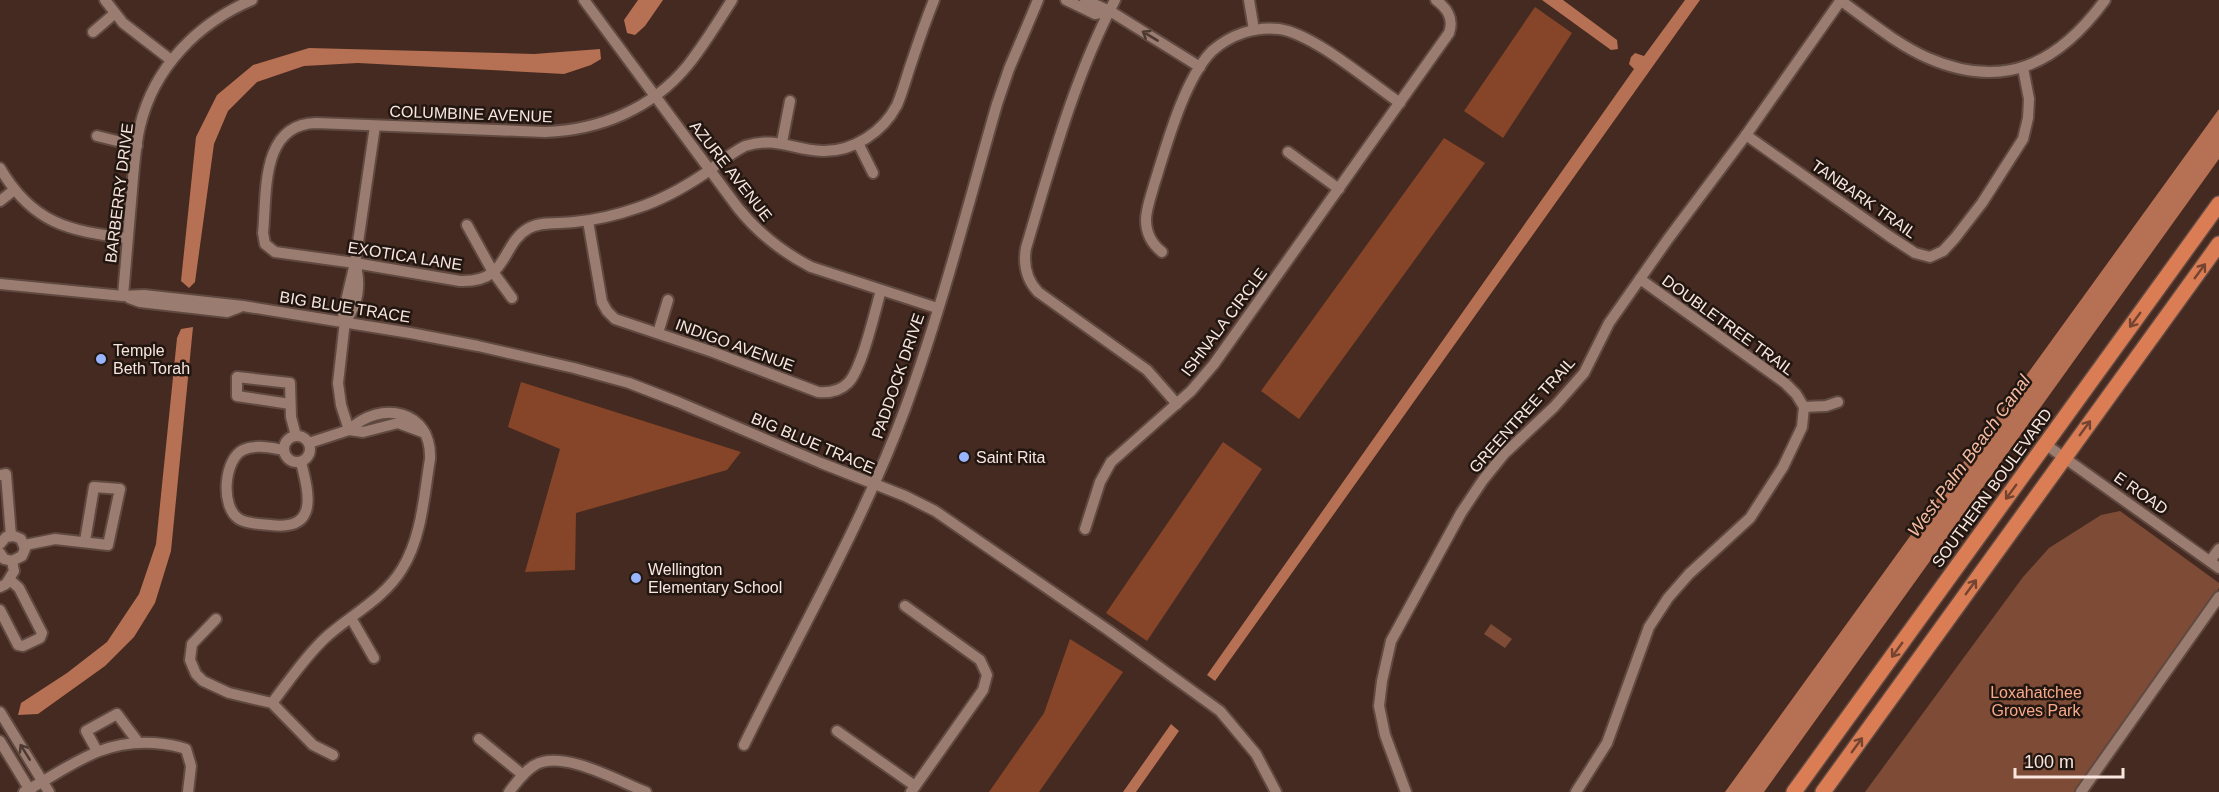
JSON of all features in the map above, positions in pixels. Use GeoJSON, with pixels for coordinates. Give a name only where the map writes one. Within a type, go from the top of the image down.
{"type":"FeatureCollection","features":[{"type":"Feature","properties":{"kind":"highway","name":"SOUTHERN BOULEVARD"},"geometry":{"type":"LineString","coordinates":[[1794,792],[2219,204]]}},
{"type":"Feature","properties":{"kind":"highway"},"geometry":{"type":"LineString","coordinates":[[1822,792],[2219,244]]}},
{"type":"Feature","properties":{"kind":"street"},"geometry":{"type":"LineString","coordinates":[[105,0],[123,23],[171,60]]}},
{"type":"Feature","properties":{"kind":"street","name":"BARBERRY DRIVE"},"geometry":{"type":"LineString","coordinates":[[123,296],[137,146],[141,124],[152,93],[171,60],[203,27],[252,0]]}},
{"type":"Feature","properties":{"kind":"street","name":"AZURE AVENUE"},"geometry":{"type":"LineString","coordinates":[[584,0],[747,219],[776,246],[811,267],[937,308]]}},
{"type":"Feature","properties":{"kind":"street","name":"COLUMBINE AVENUE"},"geometry":{"type":"LineString","coordinates":[[275,252],[265,244],[263,233],[270,161],[278,141],[286,133],[305,124],[565,131],[612,120],[655,96],[687,66],[732,0]]}},
{"type":"Feature","properties":{"kind":"street"},"geometry":{"type":"LineString","coordinates":[[493,272],[505,260],[519,236],[528,229],[538,225],[588,221],[650,203],[675,192],[745,146],[765,141],[782,142],[823,151],[841,149],[858,143],[882,126],[896,107],[934,0]]}},
{"type":"Feature","properties":{"kind":"street","name":"PADDOCK DRIVE"},"geometry":{"type":"LineString","coordinates":[[744,745],[866,500],[904,410],[937,308],[997,104],[1012,61],[1038,0]]}},
{"type":"Feature","properties":{"kind":"street"},"geometry":{"type":"LineString","coordinates":[[1066,0],[1095,14],[1110,11]]}},
{"type":"Feature","properties":{"kind":"street"},"geometry":{"type":"LineString","coordinates":[[1085,0],[1110,11],[1200,67]]}},
{"type":"Feature","properties":{"kind":"street","name":"ISHNALA CIRCLE"},"geometry":{"type":"LineString","coordinates":[[1115,0],[1082,72],[1070,105],[1026,248],[1026,269],[1038,292],[1147,370],[1177,404],[1214,364],[1449,33],[1450,17],[1445,7],[1436,0]]}},
{"type":"Feature","properties":{"kind":"street"},"geometry":{"type":"LineString","coordinates":[[1249,0],[1254,30]]}},
{"type":"Feature","properties":{"kind":"street"},"geometry":{"type":"LineString","coordinates":[[1840,0],[1926,58],[1977,74],[2023,68],[2051,54],[2074,36],[2105,0]]}},
{"type":"Feature","properties":{"kind":"street","name":"GREENTREE TRAIL"},"geometry":{"type":"LineString","coordinates":[[1406,792],[1385,735],[1379,706],[1382,681],[1391,641],[1461,513],[1504,454],[1554,407],[1584,373],[1609,323],[1746,135],[1840,0]]}},
{"type":"Feature","properties":{"kind":"street"},"geometry":{"type":"LineString","coordinates":[[93,32],[114,14]]}},
{"type":"Feature","properties":{"kind":"street"},"geometry":{"type":"LineString","coordinates":[[1162,252],[1151,241],[1147,232],[1146,212],[1168,140],[1200,67],[1222,43],[1254,30],[1290,31],[1311,40],[1400,103]]}},
{"type":"Feature","properties":{"kind":"street","name":"TANBARK TRAIL"},"geometry":{"type":"LineString","coordinates":[[1746,135],[1889,236],[1915,253],[1930,257],[1943,251],[1955,238],[1982,203],[2023,139],[2028,118],[2029,99],[2023,68]]}},
{"type":"Feature","properties":{"kind":"street"},"geometry":{"type":"LineString","coordinates":[[782,142],[790,100]]}},
{"type":"Feature","properties":{"kind":"street"},"geometry":{"type":"LineString","coordinates":[[350,430],[341,405],[338,383],[345,321],[354,311],[359,278],[355,263],[375,126]]}},
{"type":"Feature","properties":{"kind":"street"},"geometry":{"type":"LineString","coordinates":[[97,136],[137,146]]}},
{"type":"Feature","properties":{"kind":"street"},"geometry":{"type":"LineString","coordinates":[[858,143],[873,172]]}},
{"type":"Feature","properties":{"kind":"street"},"geometry":{"type":"LineString","coordinates":[[1288,152],[1339,189]]}},
{"type":"Feature","properties":{"kind":"street"},"geometry":{"type":"LineString","coordinates":[[0,168],[14,189],[34,209],[57,223],[85,232],[128,238]]}},
{"type":"Feature","properties":{"kind":"street"},"geometry":{"type":"LineString","coordinates":[[0,201],[14,189]]}},
{"type":"Feature","properties":{"kind":"street","name":"INDIGO AVENUE"},"geometry":{"type":"LineString","coordinates":[[588,221],[600,296],[604,307],[611,315],[620,321],[753,366],[813,390],[829,392],[844,386],[855,374],[881,290]]}},
{"type":"Feature","properties":{"kind":"street"},"geometry":{"type":"LineString","coordinates":[[467,225],[493,272],[512,298]]}},
{"type":"Feature","properties":{"kind":"street","name":"EXOTICA LANE"},"geometry":{"type":"LineString","coordinates":[[275,252],[460,281],[477,279],[493,272]]}},
{"type":"Feature","properties":{"kind":"street","name":"DOUBLETREE TRAIL"},"geometry":{"type":"LineString","coordinates":[[1640,279],[1785,383],[1797,394],[1804,407]]}},
{"type":"Feature","properties":{"kind":"street","name":"BIG BLUE TRACE"},"geometry":{"type":"LineString","coordinates":[[0,284],[123,296],[140,302],[227,312],[243,306],[345,321],[478,346],[629,383],[873,485],[905,496],[935,512],[1108,630],[1220,711],[1256,754],[1276,792]]}},
{"type":"Feature","properties":{"kind":"street"},"geometry":{"type":"LineString","coordinates":[[658,333],[668,300]]}},
{"type":"Feature","properties":{"kind":"street"},"geometry":{"type":"LineString","coordinates":[[290,404],[237,396],[237,377],[290,383],[290,404],[296,436]]}},
{"type":"Feature","properties":{"kind":"street"},"geometry":{"type":"LineString","coordinates":[[1576,792],[1607,743],[1649,627],[1668,598],[1689,574],[1749,518],[1783,467],[1802,427],[1804,407],[1826,406],[1838,402]]}},
{"type":"Feature","properties":{"kind":"street"},"geometry":{"type":"LineString","coordinates":[[1085,529],[1100,482],[1111,462],[1177,404]]}},
{"type":"Feature","properties":{"kind":"street"},"geometry":{"type":"LineString","coordinates":[[272,703],[311,652],[393,583],[412,548],[430,459],[430,449],[425,433],[414,418],[397,413],[377,415],[358,422],[350,430]]}},
{"type":"Feature","properties":{"kind":"street"},"geometry":{"type":"LineString","coordinates":[[309,443],[350,430],[363,432],[398,423],[425,433]]}},
{"type":"Feature","properties":{"kind":"street"},"geometry":{"type":"LineString","coordinates":[[296,436],[304,438],[309,443],[309,454],[301,462],[290,460],[284,450],[286,442],[296,436]]}},
{"type":"Feature","properties":{"kind":"street","name":"E ROAD"},"geometry":{"type":"LineString","coordinates":[[2045,444],[2215,564]]}},
{"type":"Feature","properties":{"kind":"street"},"geometry":{"type":"LineString","coordinates":[[284,450],[254,446],[242,450],[233,459],[229,471],[226,498],[230,510],[239,519],[250,523],[284,527],[296,522],[304,514],[309,502],[301,462]]}},
{"type":"Feature","properties":{"kind":"street"},"geometry":{"type":"LineString","coordinates":[[818,462],[823,470],[859,486],[866,500]]}},
{"type":"Feature","properties":{"kind":"street"},"geometry":{"type":"LineString","coordinates":[[0,475],[6,474],[4,502],[10,536]]}},
{"type":"Feature","properties":{"kind":"street"},"geometry":{"type":"LineString","coordinates":[[24,545],[55,539],[108,545],[120,489],[94,487],[86,542]]}},
{"type":"Feature","properties":{"kind":"street"},"geometry":{"type":"LineString","coordinates":[[0,544],[3,539],[10,536],[18,537],[24,545],[22,556],[12,561],[4,559],[0,553]]}},
{"type":"Feature","properties":{"kind":"street"},"geometry":{"type":"LineString","coordinates":[[2215,564],[2219,549]]}},
{"type":"Feature","properties":{"kind":"street"},"geometry":{"type":"LineString","coordinates":[[0,586],[10,580],[14,571],[12,561]]}},
{"type":"Feature","properties":{"kind":"street"},"geometry":{"type":"LineString","coordinates":[[0,610],[18,645],[23,646],[40,639],[42,633],[19,588],[10,580]]}},
{"type":"Feature","properties":{"kind":"street"},"geometry":{"type":"LineString","coordinates":[[2081,792],[2219,597]]}},
{"type":"Feature","properties":{"kind":"street"},"geometry":{"type":"LineString","coordinates":[[837,731],[913,789],[983,690],[987,675],[980,660],[905,606]]}},
{"type":"Feature","properties":{"kind":"street"},"geometry":{"type":"LineString","coordinates":[[351,618],[374,658]]}},
{"type":"Feature","properties":{"kind":"street"},"geometry":{"type":"LineString","coordinates":[[216,619],[192,644],[190,660],[196,674],[203,681],[229,693],[272,703],[314,745],[333,755]]}},
{"type":"Feature","properties":{"kind":"street"},"geometry":{"type":"LineString","coordinates":[[0,712],[49,792]]}},
{"type":"Feature","properties":{"kind":"street"},"geometry":{"type":"LineString","coordinates":[[97,751],[86,731],[117,714],[138,742]]}},
{"type":"Feature","properties":{"kind":"street"},"geometry":{"type":"LineString","coordinates":[[479,739],[523,775]]}},
{"type":"Feature","properties":{"kind":"street"},"geometry":{"type":"LineString","coordinates":[[0,741],[28,791],[97,751],[115,745],[138,742],[174,744],[186,749],[191,766],[188,792]]}},
{"type":"Feature","properties":{"kind":"street"},"geometry":{"type":"LineString","coordinates":[[509,792],[523,775],[540,762],[561,759],[646,792]]}},
{"type":"Feature","properties":{"kind":"green space","name":"Loxahatchee Groves Park"},"geometry":{"type":"Polygon","coordinates":[[[2120,511],[2219,583],[2219,588],[2076,792],[1865,792],[2023,577],[2049,548],[2101,515],[2120,511]]]}},
{"type":"Feature","properties":{"kind":"green space"},"geometry":{"type":"Polygon","coordinates":[[[1491,624],[1512,639],[1505,648],[1484,634],[1491,624]]]}},
{"type":"Feature","properties":{"kind":"shaded area"},"geometry":{"type":"Polygon","coordinates":[[[1535,7],[1572,33],[1503,138],[1464,111],[1535,7]]]}},
{"type":"Feature","properties":{"kind":"shaded area"},"geometry":{"type":"Polygon","coordinates":[[[1444,138],[1485,163],[1299,419],[1261,391],[1444,138]]]}},
{"type":"Feature","properties":{"kind":"shaded area"},"geometry":{"type":"Polygon","coordinates":[[[521,382],[741,452],[727,470],[576,513],[575,570],[525,572],[560,449],[508,427],[521,382]]]}},
{"type":"Feature","properties":{"kind":"shaded area"},"geometry":{"type":"Polygon","coordinates":[[[1223,442],[1262,469],[1147,641],[1106,613],[1223,442]]]}},
{"type":"Feature","properties":{"kind":"shaded area"},"geometry":{"type":"Polygon","coordinates":[[[1070,639],[1123,672],[1039,792],[989,792],[1044,713],[1070,639]]]}},
{"type":"Feature","properties":{"kind":"water"},"geometry":{"type":"Polygon","coordinates":[[[638,0],[663,0],[645,26],[635,35],[627,33],[624,20],[638,0]]]}},
{"type":"Feature","properties":{"kind":"water"},"geometry":{"type":"Polygon","coordinates":[[[1542,0],[1563,0],[1617,40],[1618,49],[1611,50],[1542,0]]]}},
{"type":"Feature","properties":{"kind":"water"},"geometry":{"type":"Polygon","coordinates":[[[1685,0],[1700,0],[1215,681],[1207,675],[1634,69],[1629,64],[1631,57],[1635,53],[1644,56],[1685,0]]]}},
{"type":"Feature","properties":{"kind":"water"},"geometry":{"type":"Polygon","coordinates":[[[309,48],[534,54],[600,49],[601,59],[591,65],[564,74],[358,63],[304,66],[257,82],[228,111],[214,144],[195,282],[189,288],[181,281],[196,137],[217,95],[253,65],[309,48]]]}},
{"type":"Feature","properties":{"kind":"water","name":"West Palm Beach Canal"},"geometry":{"type":"Polygon","coordinates":[[[2219,109],[2219,159],[1764,792],[1725,792],[2219,109]]]}},
{"type":"Feature","properties":{"kind":"water"},"geometry":{"type":"Polygon","coordinates":[[[193,327],[171,551],[155,603],[134,637],[105,666],[38,714],[18,715],[21,703],[67,673],[107,642],[139,594],[156,544],[177,338],[181,329],[193,327]]]}},
{"type":"Feature","properties":{"kind":"water"},"geometry":{"type":"Polygon","coordinates":[[[1171,724],[1179,731],[1136,792],[1123,792],[1171,724]]]}},
{"type":"Feature","properties":{"kind":"place","name":"Temple Beth Torah"},"geometry":{"type":"Point","coordinates":[101,359]}},
{"type":"Feature","properties":{"kind":"place","name":"Saint Rita"},"geometry":{"type":"Point","coordinates":[964,457]}},
{"type":"Feature","properties":{"kind":"place","name":"Wellington Elementary School"},"geometry":{"type":"Point","coordinates":[636,578]}}]}
